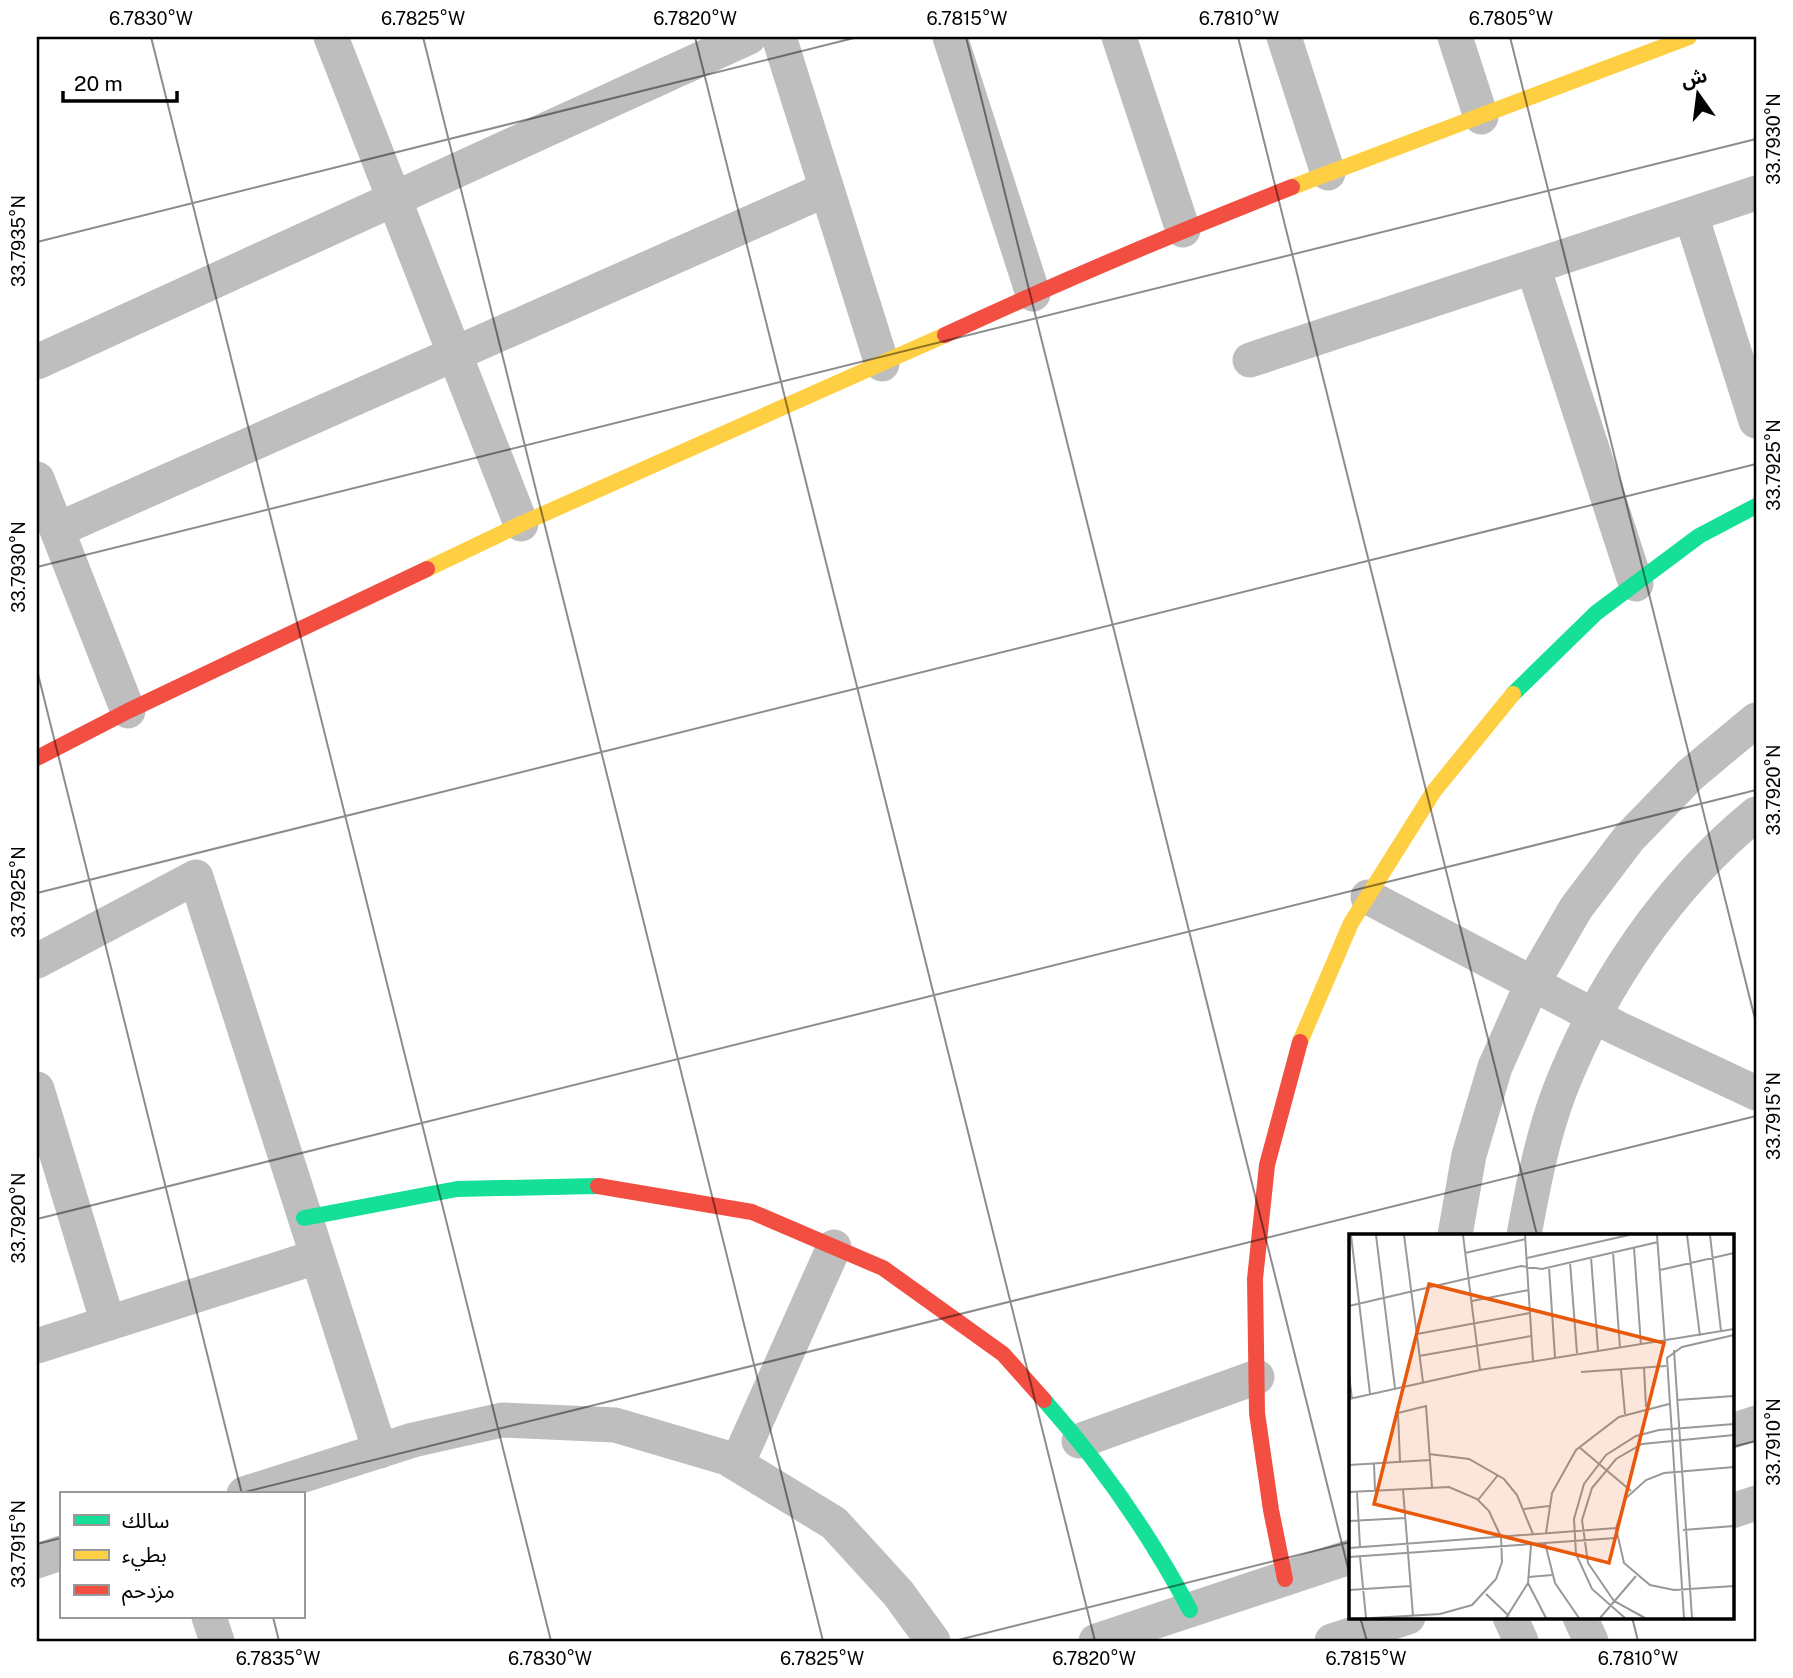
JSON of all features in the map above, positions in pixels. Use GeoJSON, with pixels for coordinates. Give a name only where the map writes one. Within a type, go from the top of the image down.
{"type":"FeatureCollection","features":[{"type":"Feature","properties":{"kind":"street"},"geometry":{"type":"LineString","coordinates":[[37,362],[749,37]]}},
{"type":"Feature","properties":{"kind":"street"},"geometry":{"type":"LineString","coordinates":[[779,37],[882,364]]}},
{"type":"Feature","properties":{"kind":"street"},"geometry":{"type":"LineString","coordinates":[[950,37],[1033,294]]}},
{"type":"Feature","properties":{"kind":"street"},"geometry":{"type":"LineString","coordinates":[[1119,37],[1183,230]]}},
{"type":"Feature","properties":{"kind":"street"},"geometry":{"type":"LineString","coordinates":[[1284,37],[1328,173]]}},
{"type":"Feature","properties":{"kind":"street"},"geometry":{"type":"LineString","coordinates":[[1455,37],[1481,117]]}},
{"type":"Feature","properties":{"kind":"street"},"geometry":{"type":"LineString","coordinates":[[37,758],[128,711],[521,524],[1033,294],[1183,230],[1481,117],[1625,48],[1689,37]]}},
{"type":"Feature","properties":{"kind":"street"},"geometry":{"type":"LineString","coordinates":[[339,39],[394,199],[521,524]]}},
{"type":"Feature","properties":{"kind":"street"},"geometry":{"type":"LineString","coordinates":[[57,530],[827,189]]}},
{"type":"Feature","properties":{"kind":"street"},"geometry":{"type":"LineString","coordinates":[[1250,360],[1756,193]]}},
{"type":"Feature","properties":{"kind":"street"},"geometry":{"type":"LineString","coordinates":[[1691,215],[1756,421]]}},
{"type":"Feature","properties":{"kind":"street"},"geometry":{"type":"LineString","coordinates":[[1533,267],[1636,584]]}},
{"type":"Feature","properties":{"kind":"street"},"geometry":{"type":"LineString","coordinates":[[37,479],[128,711]]}},
{"type":"Feature","properties":{"kind":"street"},"geometry":{"type":"LineString","coordinates":[[1285,1579],[1270,1510],[1257,1413],[1255,1279],[1267,1164],[1296,1051],[1351,923],[1434,791],[1514,693],[1596,614],[1699,536],[1756,506]]}},
{"type":"Feature","properties":{"kind":"street"},"geometry":{"type":"LineString","coordinates":[[1455,1234],[1469,1154],[1492,1080],[1532,984],[1576,908],[1629,838],[1690,775],[1756,720]]}},
{"type":"Feature","properties":{"kind":"street"},"geometry":{"type":"LineString","coordinates":[[1524,1234],[1536,1169],[1560,1091],[1594,1015],[1653,921],[1727,838],[1756,814]]}},
{"type":"Feature","properties":{"kind":"street"},"geometry":{"type":"LineString","coordinates":[[37,961],[196,877],[380,1451]]}},
{"type":"Feature","properties":{"kind":"street"},"geometry":{"type":"LineString","coordinates":[[1368,897],[1532,984],[1756,1093]]}},
{"type":"Feature","properties":{"kind":"street"},"geometry":{"type":"LineString","coordinates":[[37,1089],[108,1323]]}},
{"type":"Feature","properties":{"kind":"street"},"geometry":{"type":"LineString","coordinates":[[304,1218],[457,1189],[595,1185],[752,1212],[883,1268],[1003,1354],[1084,1445],[1164,1561],[1190,1611]]}},
{"type":"Feature","properties":{"kind":"street"},"geometry":{"type":"LineString","coordinates":[[737,1464],[834,1247]]}},
{"type":"Feature","properties":{"kind":"street"},"geometry":{"type":"LineString","coordinates":[[37,1346],[316,1257]]}},
{"type":"Feature","properties":{"kind":"street"},"geometry":{"type":"LineString","coordinates":[[1079,1441],[1256,1377]]}},
{"type":"Feature","properties":{"kind":"street"},"geometry":{"type":"LineString","coordinates":[[250,1492],[413,1440],[502,1420],[615,1426],[727,1458],[834,1522],[898,1593],[933,1641]]}},
{"type":"Feature","properties":{"kind":"street"},"geometry":{"type":"LineString","coordinates":[[1734,1430],[1756,1423]]}},
{"type":"Feature","properties":{"kind":"street"},"geometry":{"type":"LineString","coordinates":[[1734,1510],[1756,1503]]}},
{"type":"Feature","properties":{"kind":"street"},"geometry":{"type":"LineString","coordinates":[[37,1561],[60,1553]]}},
{"type":"Feature","properties":{"kind":"street"},"geometry":{"type":"LineString","coordinates":[[1097,1641],[1349,1558]]}},
{"type":"Feature","properties":{"kind":"street"},"geometry":{"type":"LineString","coordinates":[[209,1618],[217,1641]]}},
{"type":"Feature","properties":{"kind":"street"},"geometry":{"type":"LineString","coordinates":[[1332,1641],[1405,1618]]}},
{"type":"Feature","properties":{"kind":"street"},"geometry":{"type":"LineString","coordinates":[[1510,1618],[1521,1641]]}},
{"type":"Feature","properties":{"kind":"street"},"geometry":{"type":"LineString","coordinates":[[1580,1618],[1591,1641]]}},
{"type":"Feature","properties":{"kind":"traffic: fast"},"geometry":{"type":"LineString","coordinates":[[1513,694],[1596,613],[1699,536],[1756,506]]}},
{"type":"Feature","properties":{"kind":"traffic: fast"},"geometry":{"type":"LineString","coordinates":[[304,1218],[457,1189],[598,1186]]}},
{"type":"Feature","properties":{"kind":"traffic: fast"},"geometry":{"type":"LineString","coordinates":[[1044,1400],[1085,1449],[1123,1501],[1190,1610]]}},
{"type":"Feature","properties":{"kind":"traffic: slow"},"geometry":{"type":"LineString","coordinates":[[1292,187],[1689,37]]}},
{"type":"Feature","properties":{"kind":"traffic: slow"},"geometry":{"type":"LineString","coordinates":[[427,569],[521,524],[945,335]]}},
{"type":"Feature","properties":{"kind":"traffic: slow"},"geometry":{"type":"LineString","coordinates":[[1300,1042],[1351,923],[1434,791],[1513,694]]}},
{"type":"Feature","properties":{"kind":"traffic: jam"},"geometry":{"type":"LineString","coordinates":[[945,335],[1117,258],[1292,187]]}},
{"type":"Feature","properties":{"kind":"traffic: jam"},"geometry":{"type":"LineString","coordinates":[[37,758],[128,711],[427,569]]}},
{"type":"Feature","properties":{"kind":"traffic: jam"},"geometry":{"type":"LineString","coordinates":[[1285,1579],[1271,1510],[1257,1413],[1255,1279],[1267,1165],[1300,1042]]}},
{"type":"Feature","properties":{"kind":"traffic: jam"},"geometry":{"type":"LineString","coordinates":[[598,1186],[752,1212],[883,1268],[1003,1354],[1044,1400]]}}]}
